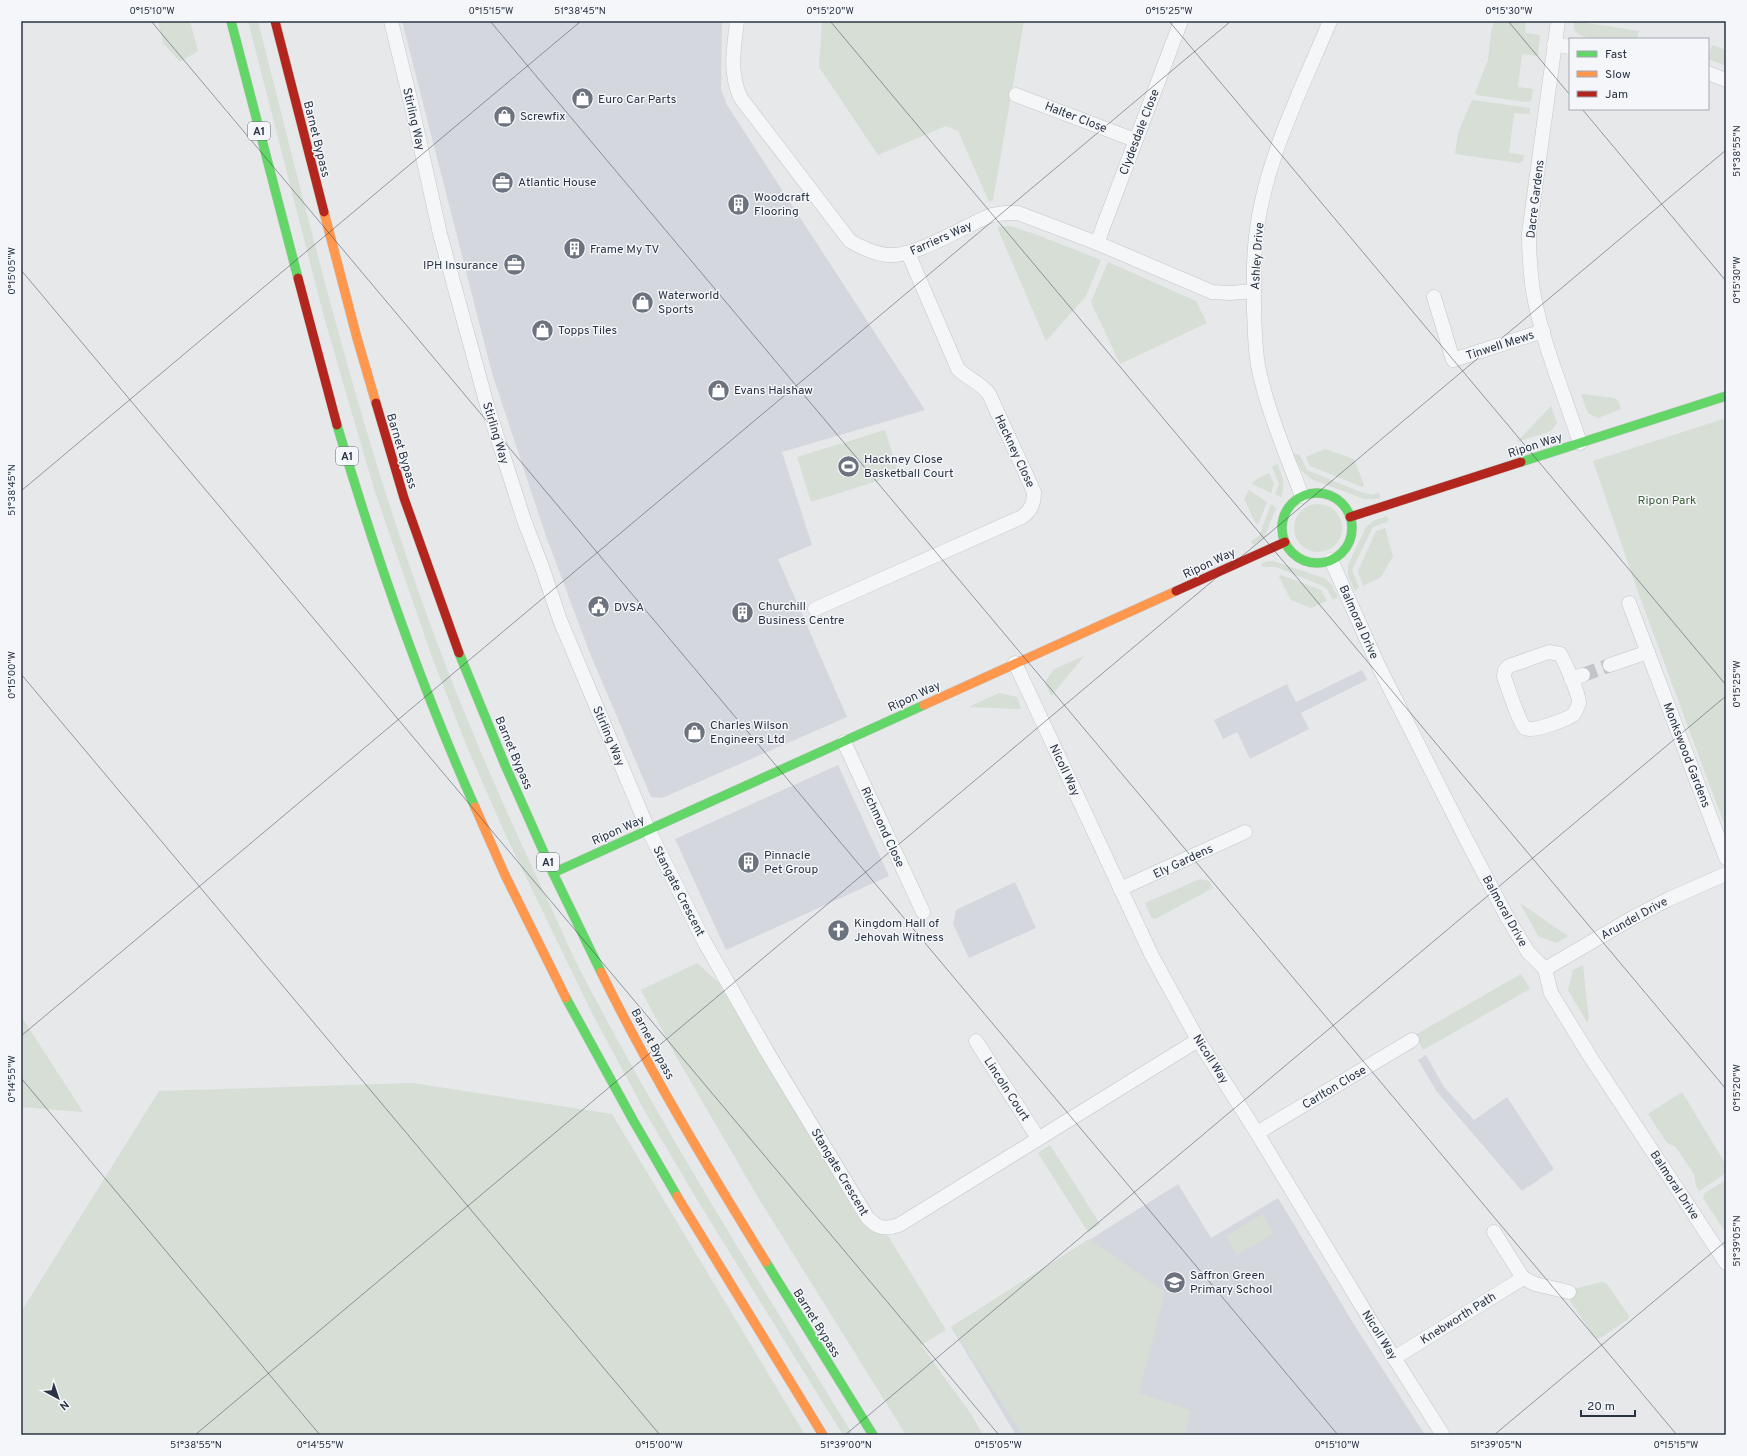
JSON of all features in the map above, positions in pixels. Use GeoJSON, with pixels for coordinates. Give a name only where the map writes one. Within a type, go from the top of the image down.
{"type":"FeatureCollection","features":[{"type":"Feature","properties":{"kind":"main road","name":"A1"},"geometry":{"type":"LineString","coordinates":[[231,21],[318,359],[353,477],[392,596],[469,791],[518,901],[570,1007],[614,1087],[738,1296],[823,1435]]}},
{"type":"Feature","properties":{"kind":"main road","name":"Barnet Bypass"},"geometry":{"type":"LineString","coordinates":[[275,21],[357,338],[404,498],[457,647],[504,765],[553,873],[612,994],[709,1170],[873,1435]]}},
{"type":"Feature","properties":{"kind":"main road","name":"Ripon Way"},"geometry":{"type":"LineString","coordinates":[[1350,517],[1726,396]]}},
{"type":"Feature","properties":{"kind":"main road"},"geometry":{"type":"LineString","coordinates":[[1314,493],[1326,494],[1336,498],[1345,507],[1350,517],[1351,532],[1346,547],[1340,554],[1331,560],[1320,563],[1309,562],[1299,558],[1290,551],[1284,542],[1282,520],[1286,510],[1293,502],[1302,496],[1314,493]]}},
{"type":"Feature","properties":{"kind":"main road","name":"Ripon Way"},"geometry":{"type":"LineString","coordinates":[[553,873],[1016,663],[1212,576],[1284,542]]}},
{"type":"Feature","properties":{"kind":"street","name":"Stirling Way"},"geometry":{"type":"LineString","coordinates":[[391,21],[440,234],[496,436],[560,620],[648,829]]}},
{"type":"Feature","properties":{"kind":"street","name":"Farriers Way"},"geometry":{"type":"LineString","coordinates":[[737,21],[732,69],[734,83],[740,97],[850,241],[876,254],[889,255],[908,253],[988,216],[1005,213],[1018,213],[1097,243],[1212,292],[1230,293],[1254,291]]}},
{"type":"Feature","properties":{"kind":"street","name":"Clydesdale Close"},"geometry":{"type":"LineString","coordinates":[[1097,243],[1181,21]]}},
{"type":"Feature","properties":{"kind":"street","name":"Ashley Drive"},"geometry":{"type":"LineString","coordinates":[[1302,496],[1278,437],[1260,378],[1255,338],[1255,246],[1267,183],[1284,131],[1330,21]]}},
{"type":"Feature","properties":{"kind":"street","name":"Dacre Gardens"},"geometry":{"type":"LineString","coordinates":[[1558,21],[1529,233],[1529,262],[1533,291],[1543,331],[1580,443]]}},
{"type":"Feature","properties":{"kind":"street"},"geometry":{"type":"LineString","coordinates":[[1554,44],[1569,46]]}},
{"type":"Feature","properties":{"kind":"street"},"geometry":{"type":"LineString","coordinates":[[1709,73],[1726,80]]}},
{"type":"Feature","properties":{"kind":"street","name":"Halter Close"},"geometry":{"type":"LineString","coordinates":[[1016,95],[1135,140]]}},
{"type":"Feature","properties":{"kind":"street","name":"Hackney Close"},"geometry":{"type":"LineString","coordinates":[[815,609],[1022,517],[1030,511],[1034,502],[1034,492],[989,394],[983,386],[965,377],[958,369],[908,253]]}},
{"type":"Feature","properties":{"kind":"street","name":"Tinwell Mews"},"geometry":{"type":"LineString","coordinates":[[1434,297],[1453,360],[1543,331]]}},
{"type":"Feature","properties":{"kind":"street","name":"Balmoral Drive"},"geometry":{"type":"LineString","coordinates":[[1331,560],[1380,668],[1467,841],[1528,952],[1545,969],[1551,993],[1591,1058],[1726,1263]]}},
{"type":"Feature","properties":{"kind":"street","name":"Monkswood Gardens"},"geometry":{"type":"LineString","coordinates":[[1630,603],[1726,858]]}},
{"type":"Feature","properties":{"kind":"street"},"geometry":{"type":"LineString","coordinates":[[1549,652],[1560,654],[1577,677],[1579,702],[1576,712],[1568,717],[1532,730],[1526,728],[1521,722],[1504,677],[1505,670],[1508,666],[1549,652]]}},
{"type":"Feature","properties":{"kind":"street"},"geometry":{"type":"LineString","coordinates":[[1610,665],[1648,652]]}},
{"type":"Feature","properties":{"kind":"street","name":"Nicoll Way"},"geometry":{"type":"LineString","coordinates":[[1016,663],[1152,956],[1198,1040],[1443,1435]]}},
{"type":"Feature","properties":{"kind":"street","name":"Richmond Close"},"geometry":{"type":"LineString","coordinates":[[844,742],[922,912]]}},
{"type":"Feature","properties":{"kind":"street","name":"Stangate Crescent"},"geometry":{"type":"LineString","coordinates":[[648,829],[704,941],[766,1050],[867,1217],[873,1224],[881,1228],[899,1225],[1198,1040]]}},
{"type":"Feature","properties":{"kind":"street","name":"Ely Gardens"},"geometry":{"type":"LineString","coordinates":[[1120,889],[1245,832]]}},
{"type":"Feature","properties":{"kind":"street","name":"Arundel Drive"},"geometry":{"type":"LineString","coordinates":[[1545,969],[1641,913],[1726,874]]}},
{"type":"Feature","properties":{"kind":"street","name":"Carlton Close"},"geometry":{"type":"LineString","coordinates":[[1257,1133],[1412,1040]]}},
{"type":"Feature","properties":{"kind":"street","name":"Lincoln Court"},"geometry":{"type":"LineString","coordinates":[[976,1041],[1038,1138]]}},
{"type":"Feature","properties":{"kind":"street"},"geometry":{"type":"LineString","coordinates":[[1494,1232],[1523,1278],[1535,1284],[1569,1292]]}},
{"type":"Feature","properties":{"kind":"street","name":"Knebworth Path"},"geometry":{"type":"LineString","coordinates":[[1394,1358],[1523,1278]]}},
{"type":"Feature","properties":{"kind":"shaded area"},"geometry":{"type":"Polygon","coordinates":[[[402,21],[722,21],[721,89],[727,105],[925,410],[782,452],[812,545],[778,559],[847,717],[662,798],[651,797],[589,651],[546,536],[492,373],[402,21]]]}},
{"type":"Feature","properties":{"kind":"shaded area"},"geometry":{"type":"Polygon","coordinates":[[[1362,670],[1367,680],[1301,713],[1309,729],[1250,759],[1237,732],[1223,739],[1214,720],[1287,684],[1296,702],[1362,670]]]}},
{"type":"Feature","properties":{"kind":"shaded area"},"geometry":{"type":"Polygon","coordinates":[[[838,765],[889,876],[726,950],[675,839],[838,765]]]}},
{"type":"Feature","properties":{"kind":"shaded area"},"geometry":{"type":"Polygon","coordinates":[[[1015,882],[1036,928],[969,958],[953,924],[956,910],[1015,882]]]}},
{"type":"Feature","properties":{"kind":"shaded area"},"geometry":{"type":"Polygon","coordinates":[[[1426,1055],[1444,1087],[1474,1120],[1507,1097],[1554,1169],[1522,1191],[1437,1092],[1418,1060],[1426,1055]]]}},
{"type":"Feature","properties":{"kind":"shaded area","name":"Saffron Green Primary School"},"geometry":{"type":"Polygon","coordinates":[[[1178,1184],[1211,1238],[1278,1198],[1353,1323],[1425,1435],[1016,1435],[951,1327],[1178,1184]]]}},
{"type":"Feature","properties":{"kind":"green space"},"geometry":{"type":"Polygon","coordinates":[[[158,21],[190,21],[198,51],[180,62],[163,43],[158,21]]]}},
{"type":"Feature","properties":{"kind":"green space"},"geometry":{"type":"Polygon","coordinates":[[[248,21],[258,21],[299,185],[343,348],[391,510],[447,669],[483,757],[573,956],[620,1044],[717,1213],[853,1435],[843,1435],[699,1203],[644,1110],[592,1013],[506,836],[467,747],[432,657],[374,489],[324,317],[248,21]]]}},
{"type":"Feature","properties":{"kind":"green space"},"geometry":{"type":"Polygon","coordinates":[[[822,21],[1024,21],[993,200],[989,202],[958,131],[946,126],[878,155],[819,67],[822,21]]]}},
{"type":"Feature","properties":{"kind":"green space"},"geometry":{"type":"Polygon","coordinates":[[[1494,21],[1526,21],[1525,33],[1540,35],[1538,56],[1522,54],[1518,87],[1533,89],[1531,101],[1526,102],[1477,95],[1475,93],[1488,60],[1491,32],[1494,21]]]}},
{"type":"Feature","properties":{"kind":"green space"},"geometry":{"type":"Polygon","coordinates":[[[1574,21],[1639,31],[1637,38],[1589,38],[1577,33],[1574,29],[1574,21]]]}},
{"type":"Feature","properties":{"kind":"green space"},"geometry":{"type":"Polygon","coordinates":[[[1712,45],[1726,50],[1726,66],[1709,59],[1712,45]]]}},
{"type":"Feature","properties":{"kind":"green space"},"geometry":{"type":"Polygon","coordinates":[[[1472,100],[1530,108],[1530,114],[1514,113],[1509,153],[1524,155],[1523,161],[1519,163],[1455,154],[1458,133],[1472,100]]]}},
{"type":"Feature","properties":{"kind":"green space"},"geometry":{"type":"Polygon","coordinates":[[[1010,226],[1035,234],[1101,260],[1086,296],[1046,341],[997,227],[1010,226]]]}},
{"type":"Feature","properties":{"kind":"green space"},"geometry":{"type":"Polygon","coordinates":[[[1108,262],[1196,301],[1207,323],[1120,364],[1091,302],[1108,262]]]}},
{"type":"Feature","properties":{"kind":"green space"},"geometry":{"type":"Polygon","coordinates":[[[1581,395],[1614,398],[1618,401],[1621,409],[1598,418],[1588,413],[1581,395]]]}},
{"type":"Feature","properties":{"kind":"green space"},"geometry":{"type":"Polygon","coordinates":[[[1551,406],[1557,423],[1551,431],[1517,442],[1551,406]]]}},
{"type":"Feature","properties":{"kind":"green space","name":"Ripon Park"},"geometry":{"type":"Polygon","coordinates":[[[1726,418],[1726,829],[1638,592],[1593,461],[1726,418]]]}},
{"type":"Feature","properties":{"kind":"green space","name":"Hackney Close Basketball Court"},"geometry":{"type":"Polygon","coordinates":[[[885,430],[899,474],[811,502],[797,457],[885,430]]]}},
{"type":"Feature","properties":{"kind":"green space"},"geometry":{"type":"Polygon","coordinates":[[[1325,449],[1354,459],[1364,485],[1362,487],[1310,466],[1306,457],[1325,449]]]}},
{"type":"Feature","properties":{"kind":"green space"},"geometry":{"type":"Polygon","coordinates":[[[1299,454],[1307,470],[1358,491],[1372,495],[1378,492],[1381,497],[1375,499],[1364,499],[1311,479],[1301,470],[1293,455],[1299,454]]]}},
{"type":"Feature","properties":{"kind":"green space"},"geometry":{"type":"Polygon","coordinates":[[[1277,464],[1283,480],[1281,497],[1275,494],[1279,484],[1272,467],[1277,464]]]}},
{"type":"Feature","properties":{"kind":"green space"},"geometry":{"type":"Polygon","coordinates":[[[1269,473],[1274,484],[1271,493],[1252,484],[1255,480],[1269,473]]]}},
{"type":"Feature","properties":{"kind":"green space"},"geometry":{"type":"Polygon","coordinates":[[[1249,490],[1267,502],[1259,523],[1256,524],[1244,499],[1249,490]]]}},
{"type":"Feature","properties":{"kind":"green space"},"geometry":{"type":"Polygon","coordinates":[[[1271,504],[1276,508],[1265,537],[1253,545],[1251,541],[1259,536],[1271,504]]]}},
{"type":"Feature","properties":{"kind":"green space"},"geometry":{"type":"Polygon","coordinates":[[[1313,504],[1323,504],[1335,511],[1342,523],[1342,533],[1335,545],[1323,552],[1313,552],[1305,548],[1298,541],[1294,533],[1294,523],[1298,515],[1305,508],[1313,504]]]}},
{"type":"Feature","properties":{"kind":"green space"},"geometry":{"type":"Polygon","coordinates":[[[1386,516],[1389,519],[1387,522],[1373,527],[1352,570],[1359,587],[1355,591],[1348,576],[1348,565],[1366,527],[1373,521],[1386,516]]]}},
{"type":"Feature","properties":{"kind":"green space"},"geometry":{"type":"Polygon","coordinates":[[[1385,528],[1393,556],[1381,577],[1363,586],[1358,571],[1376,531],[1385,528]]]}},
{"type":"Feature","properties":{"kind":"green space"},"geometry":{"type":"Polygon","coordinates":[[[1268,561],[1273,561],[1324,578],[1332,585],[1338,597],[1333,600],[1327,589],[1323,586],[1276,567],[1263,567],[1261,564],[1268,561]]]}},
{"type":"Feature","properties":{"kind":"green space"},"geometry":{"type":"Polygon","coordinates":[[[1281,575],[1321,590],[1327,601],[1311,608],[1291,600],[1279,577],[1281,575]]]}},
{"type":"Feature","properties":{"kind":"green space"},"geometry":{"type":"Polygon","coordinates":[[[1084,656],[1051,696],[1045,682],[1054,669],[1084,656]]]}},
{"type":"Feature","properties":{"kind":"green space"},"geometry":{"type":"Polygon","coordinates":[[[999,693],[1017,697],[1021,709],[969,707],[999,693]]]}},
{"type":"Feature","properties":{"kind":"green space"},"geometry":{"type":"Polygon","coordinates":[[[1200,879],[1209,881],[1213,888],[1155,919],[1151,917],[1145,903],[1200,879]]]}},
{"type":"Feature","properties":{"kind":"green space"},"geometry":{"type":"Polygon","coordinates":[[[1520,903],[1568,936],[1556,943],[1538,936],[1520,903]]]}},
{"type":"Feature","properties":{"kind":"green space"},"geometry":{"type":"Polygon","coordinates":[[[697,963],[718,982],[859,1219],[872,1230],[888,1236],[946,1330],[921,1345],[971,1414],[983,1435],[906,1435],[759,1199],[673,1051],[641,990],[697,963]]]}},
{"type":"Feature","properties":{"kind":"green space"},"geometry":{"type":"Polygon","coordinates":[[[1583,965],[1589,1020],[1587,1022],[1568,990],[1573,970],[1583,965]]]}},
{"type":"Feature","properties":{"kind":"green space"},"geometry":{"type":"Polygon","coordinates":[[[1521,974],[1530,989],[1423,1050],[1415,1035],[1521,974]]]}},
{"type":"Feature","properties":{"kind":"green space"},"geometry":{"type":"Polygon","coordinates":[[[21,1016],[83,1112],[21,1107],[21,1016]]]}},
{"type":"Feature","properties":{"kind":"green space"},"geometry":{"type":"Polygon","coordinates":[[[413,1083],[612,1114],[805,1435],[21,1435],[21,1312],[159,1091],[413,1083]]]}},
{"type":"Feature","properties":{"kind":"green space"},"geometry":{"type":"Polygon","coordinates":[[[1682,1092],[1726,1165],[1726,1173],[1699,1191],[1696,1186],[1694,1174],[1676,1147],[1667,1143],[1648,1114],[1682,1092]]]}},
{"type":"Feature","properties":{"kind":"green space"},"geometry":{"type":"Polygon","coordinates":[[[1050,1145],[1100,1224],[1088,1232],[1038,1153],[1050,1145]]]}},
{"type":"Feature","properties":{"kind":"green space"},"geometry":{"type":"Polygon","coordinates":[[[1726,1180],[1726,1233],[1703,1198],[1705,1193],[1726,1180]]]}},
{"type":"Feature","properties":{"kind":"green space"},"geometry":{"type":"Polygon","coordinates":[[[1263,1214],[1274,1233],[1237,1255],[1226,1236],[1263,1214]]]}},
{"type":"Feature","properties":{"kind":"green space"},"geometry":{"type":"Polygon","coordinates":[[[1089,1239],[1165,1292],[1139,1393],[1190,1410],[1185,1435],[1023,1435],[951,1327],[1089,1239]]]}},
{"type":"Feature","properties":{"kind":"green space"},"geometry":{"type":"Polygon","coordinates":[[[1602,1282],[1607,1284],[1629,1316],[1628,1319],[1599,1339],[1595,1338],[1570,1301],[1573,1289],[1602,1282]]]}},
{"type":"Feature","properties":{"kind":"tunnel"},"geometry":{"type":"LineString","coordinates":[[1583,675],[1610,665]]}},
{"type":"Feature","properties":{"kind":"traffic: fast"},"geometry":{"type":"LineString","coordinates":[[231,21],[298,278]]}},
{"type":"Feature","properties":{"kind":"traffic: fast"},"geometry":{"type":"LineString","coordinates":[[1521,462],[1726,396]]}},
{"type":"Feature","properties":{"kind":"traffic: fast"},"geometry":{"type":"LineString","coordinates":[[337,425],[367,522],[417,666],[475,807]]}},
{"type":"Feature","properties":{"kind":"traffic: fast"},"geometry":{"type":"LineString","coordinates":[[1317,493],[1330,496],[1342,503],[1349,515],[1352,528],[1349,541],[1342,553],[1330,560],[1317,563],[1304,560],[1292,553],[1285,541],[1282,528],[1285,515],[1292,503],[1304,496],[1317,493]]}},
{"type":"Feature","properties":{"kind":"traffic: fast"},"geometry":{"type":"LineString","coordinates":[[459,653],[505,765],[553,873],[601,972]]}},
{"type":"Feature","properties":{"kind":"traffic: fast"},"geometry":{"type":"LineString","coordinates":[[553,873],[924,705]]}},
{"type":"Feature","properties":{"kind":"traffic: fast"},"geometry":{"type":"LineString","coordinates":[[566,998],[633,1120],[677,1196]]}},
{"type":"Feature","properties":{"kind":"traffic: fast"},"geometry":{"type":"LineString","coordinates":[[766,1262],[873,1435]]}},
{"type":"Feature","properties":{"kind":"traffic: slow"},"geometry":{"type":"LineString","coordinates":[[324,212],[357,338],[376,403]]}},
{"type":"Feature","properties":{"kind":"traffic: slow"},"geometry":{"type":"LineString","coordinates":[[924,705],[1176,591]]}},
{"type":"Feature","properties":{"kind":"traffic: slow"},"geometry":{"type":"LineString","coordinates":[[475,807],[505,875],[566,998]]}},
{"type":"Feature","properties":{"kind":"traffic: slow"},"geometry":{"type":"LineString","coordinates":[[601,972],[659,1083],[766,1262]]}},
{"type":"Feature","properties":{"kind":"traffic: slow"},"geometry":{"type":"LineString","coordinates":[[677,1196],[823,1435]]}},
{"type":"Feature","properties":{"kind":"traffic: jam"},"geometry":{"type":"LineString","coordinates":[[275,21],[324,212]]}},
{"type":"Feature","properties":{"kind":"traffic: jam"},"geometry":{"type":"LineString","coordinates":[[298,278],[337,425]]}},
{"type":"Feature","properties":{"kind":"traffic: jam"},"geometry":{"type":"LineString","coordinates":[[376,403],[404,498],[459,653]]}},
{"type":"Feature","properties":{"kind":"traffic: jam"},"geometry":{"type":"LineString","coordinates":[[1350,517],[1521,462]]}},
{"type":"Feature","properties":{"kind":"traffic: jam"},"geometry":{"type":"LineString","coordinates":[[1176,591],[1285,542]]}},
{"type":"Feature","properties":{"kind":"place","name":"Euro Car Parts"},"geometry":{"type":"Point","coordinates":[582,99]}},
{"type":"Feature","properties":{"kind":"place","name":"Screwfix"},"geometry":{"type":"Point","coordinates":[504,116]}},
{"type":"Feature","properties":{"kind":"place","name":"Atlantic House"},"geometry":{"type":"Point","coordinates":[503,182]}},
{"type":"Feature","properties":{"kind":"place","name":"Woodcraft Flooring"},"geometry":{"type":"Point","coordinates":[739,204]}},
{"type":"Feature","properties":{"kind":"place","name":"Frame My TV"},"geometry":{"type":"Point","coordinates":[574,249]}},
{"type":"Feature","properties":{"kind":"place","name":"IPH Insurance"},"geometry":{"type":"Point","coordinates":[514,265]}},
{"type":"Feature","properties":{"kind":"place","name":"Waterworld Sports"},"geometry":{"type":"Point","coordinates":[643,302]}},
{"type":"Feature","properties":{"kind":"place","name":"Topps Tiles"},"geometry":{"type":"Point","coordinates":[542,330]}},
{"type":"Feature","properties":{"kind":"place","name":"Evans Halshaw"},"geometry":{"type":"Point","coordinates":[719,390]}},
{"type":"Feature","properties":{"kind":"place","name":"Hackney Close Basketball Court"},"geometry":{"type":"Point","coordinates":[848,466]}},
{"type":"Feature","properties":{"kind":"place","name":"DVSA"},"geometry":{"type":"Point","coordinates":[599,607]}},
{"type":"Feature","properties":{"kind":"place","name":"Churchill Business Centre"},"geometry":{"type":"Point","coordinates":[743,613]}},
{"type":"Feature","properties":{"kind":"place","name":"Charles Wilson Engineers Ltd"},"geometry":{"type":"Point","coordinates":[694,732]}},
{"type":"Feature","properties":{"kind":"place","name":"Pinnacle Pet Group"},"geometry":{"type":"Point","coordinates":[749,862]}},
{"type":"Feature","properties":{"kind":"place","name":"Kingdom Hall of Jehovah Witness"},"geometry":{"type":"Point","coordinates":[838,930]}},
{"type":"Feature","properties":{"kind":"place","name":"Saffron Green Primary School"},"geometry":{"type":"Point","coordinates":[1175,1282]}}]}
